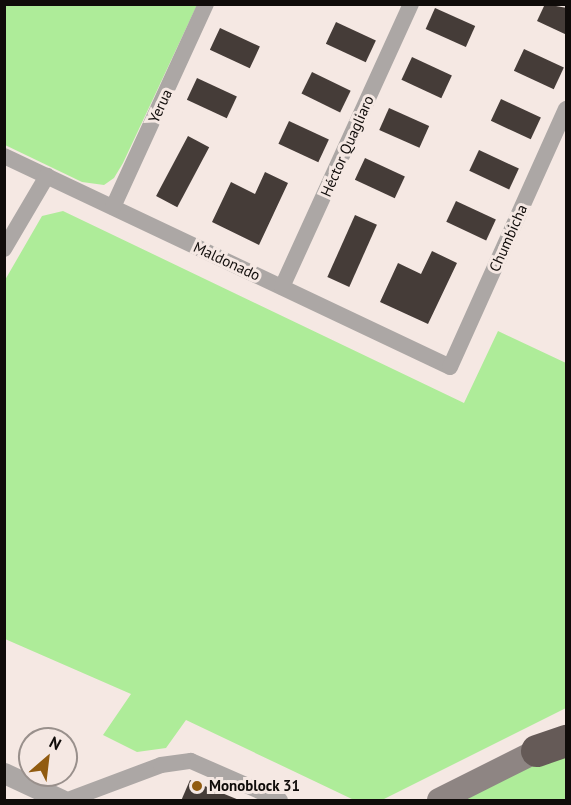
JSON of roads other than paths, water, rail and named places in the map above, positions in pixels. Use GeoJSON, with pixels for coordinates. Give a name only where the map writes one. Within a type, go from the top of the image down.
{"type":"FeatureCollection","features":[{"type":"Feature","properties":{"kind":"highway"},"geometry":{"type":"LineString","coordinates":[[537,751],[567,741]]}},
{"type":"Feature","properties":{"kind":"main road"},"geometry":{"type":"LineString","coordinates":[[440,801],[567,736]]}},
{"type":"Feature","properties":{"kind":"street","name":"Yerua"},"geometry":{"type":"LineString","coordinates":[[113,207],[206,4]]}},
{"type":"Feature","properties":{"kind":"street","name":"Héctor Quagliaro"},"geometry":{"type":"LineString","coordinates":[[282,287],[411,4]]}},
{"type":"Feature","properties":{"kind":"street","name":"Chumbicha"},"geometry":{"type":"LineString","coordinates":[[450,367],[567,109]]}},
{"type":"Feature","properties":{"kind":"street","name":"Maldonado"},"geometry":{"type":"LineString","coordinates":[[4,156],[450,367]]}},
{"type":"Feature","properties":{"kind":"street"},"geometry":{"type":"LineString","coordinates":[[4,249],[47,176]]}},
{"type":"Feature","properties":{"kind":"street"},"geometry":{"type":"LineString","coordinates":[[68,801],[161,765],[190,761],[280,801]]}},
{"type":"Feature","properties":{"kind":"street"},"geometry":{"type":"LineString","coordinates":[[4,773],[62,801]]}},
{"type":"Feature","properties":{"kind":"place","name":"Monoblock 31"},"geometry":{"type":"Point","coordinates":[197,786]}}]}
